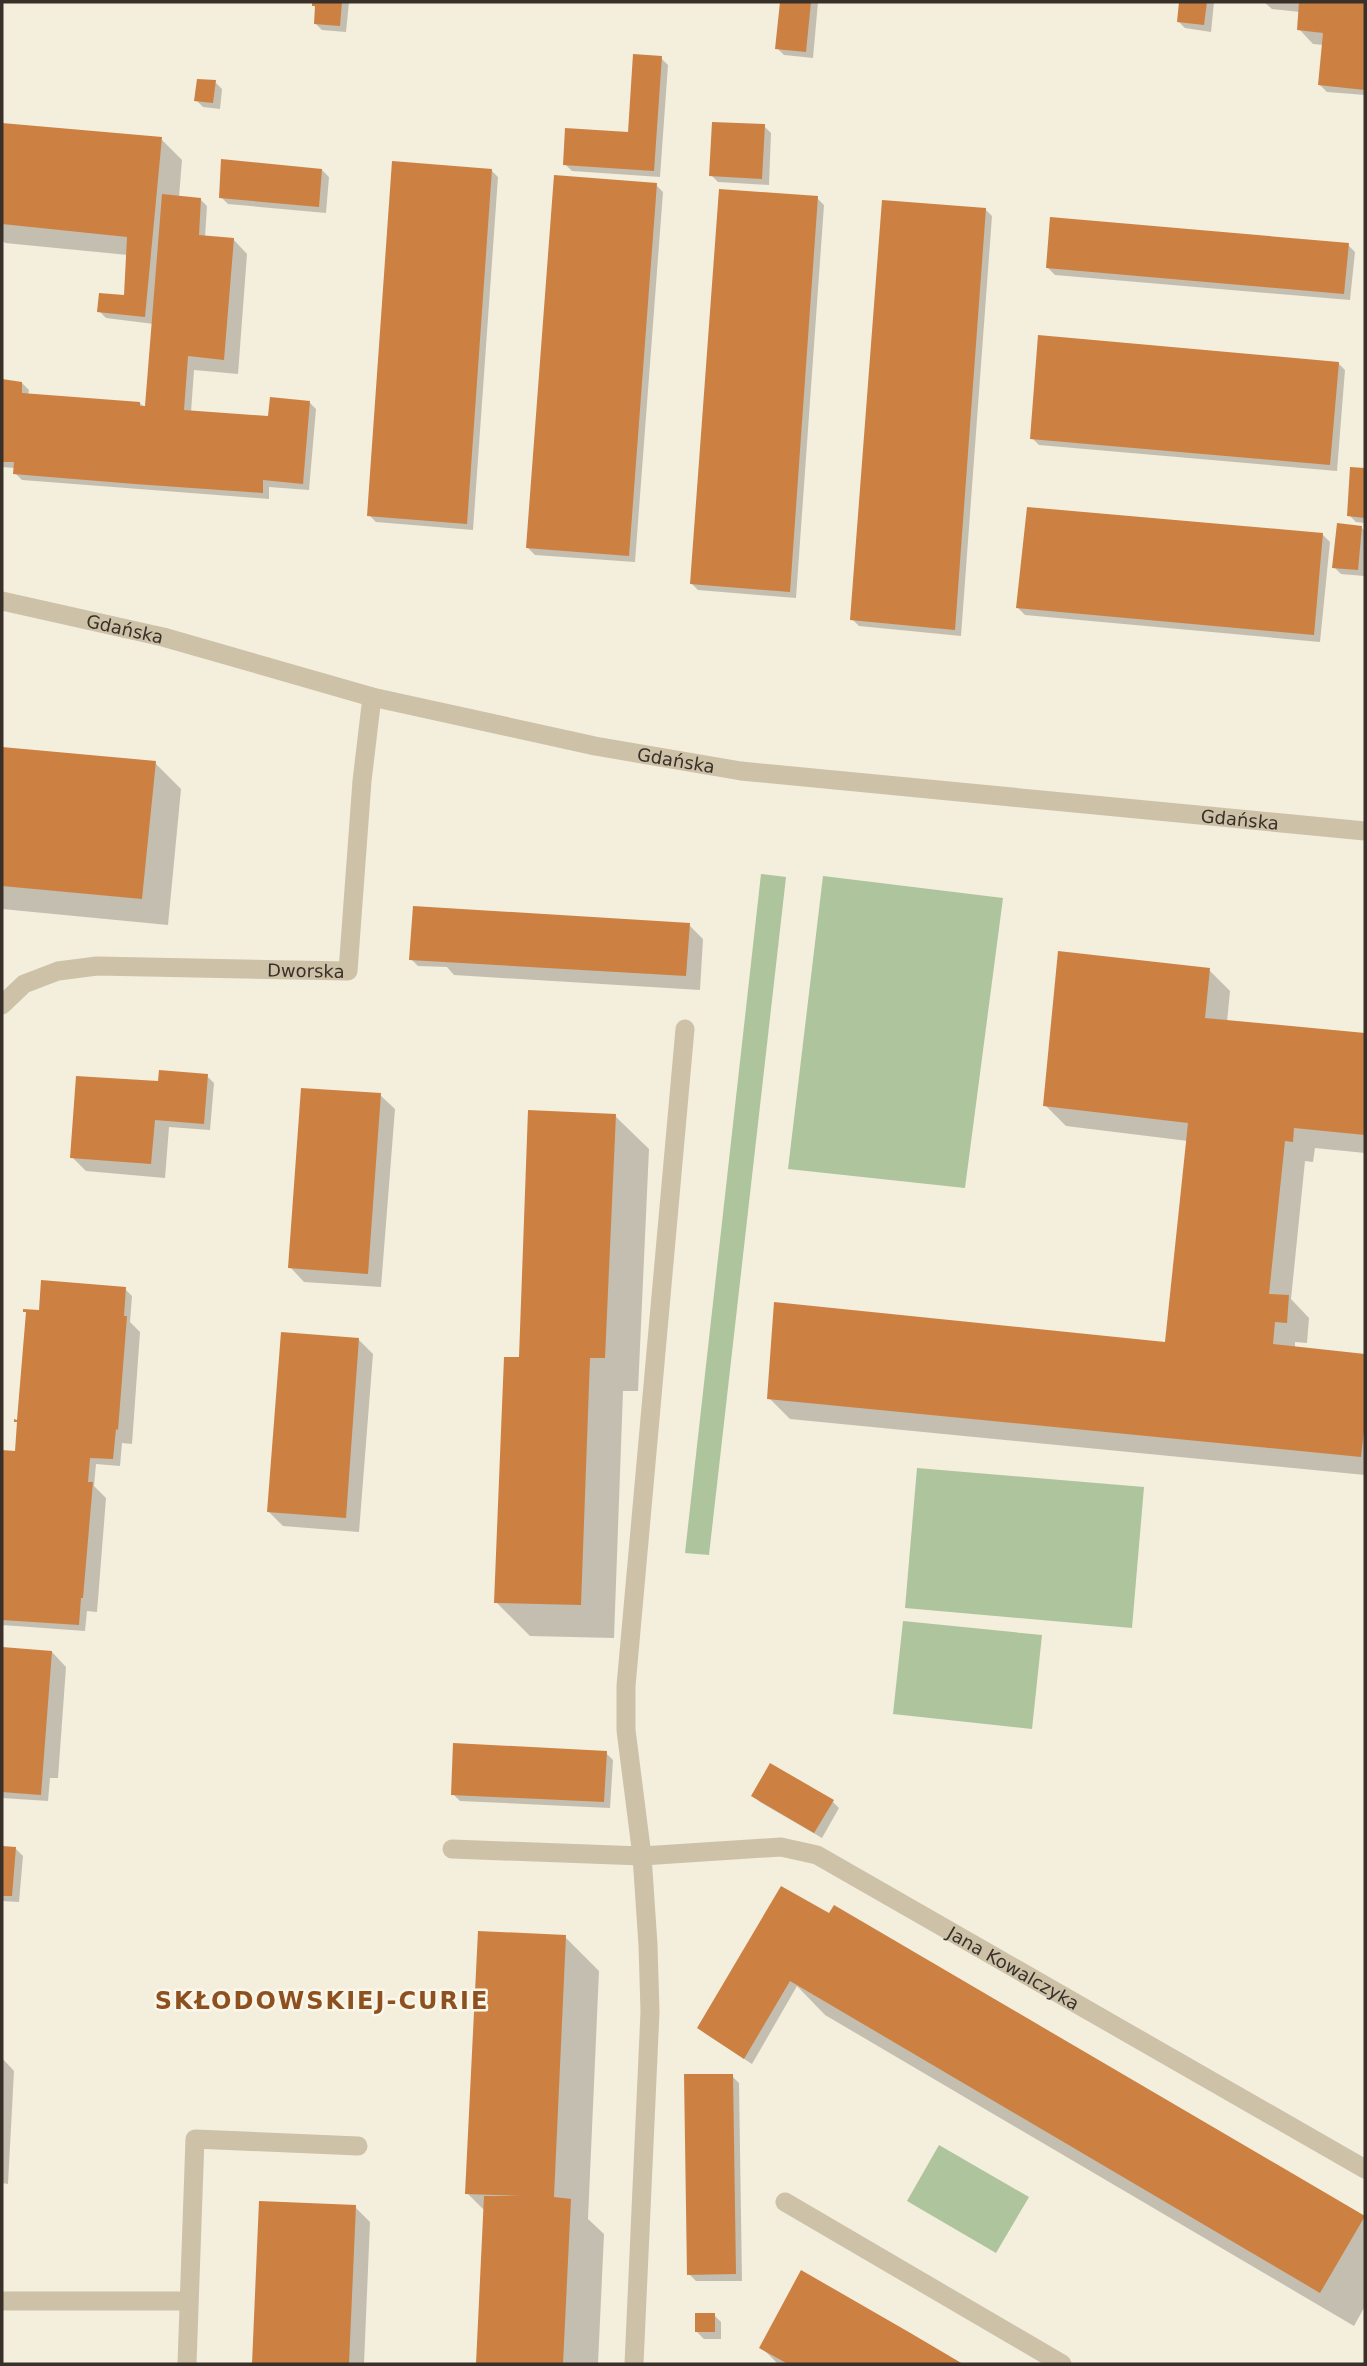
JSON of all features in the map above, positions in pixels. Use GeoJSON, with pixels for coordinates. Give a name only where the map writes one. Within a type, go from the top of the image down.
{"type":"FeatureCollection","features":[{"type":"Feature","properties":{"kind":"street","name":"Gdańska"},"geometry":{"type":"LineString","coordinates":[[2,601],[163,637],[372,697],[594,746],[741,771],[1365,831]]}},
{"type":"Feature","properties":{"kind":"street","name":"Dworska"},"geometry":{"type":"LineString","coordinates":[[2,1005],[24,984],[58,971],[97,966],[348,971],[362,781],[372,697]]}},
{"type":"Feature","properties":{"kind":"street"},"geometry":{"type":"LineString","coordinates":[[635,2364],[650,2012],[649,1945],[642,1856],[626,1730],[626,1686],[685,1029]]}},
{"type":"Feature","properties":{"kind":"street","name":"Jana Kowalczyka"},"geometry":{"type":"LineString","coordinates":[[452,1849],[642,1856],[781,1847],[817,1856],[1365,2169]]}},
{"type":"Feature","properties":{"kind":"street"},"geometry":{"type":"LineString","coordinates":[[187,2364],[195,2139],[358,2146]]}},
{"type":"Feature","properties":{"kind":"street"},"geometry":{"type":"LineString","coordinates":[[785,2202],[1062,2364]]}},
{"type":"Feature","properties":{"kind":"street"},"geometry":{"type":"LineString","coordinates":[[2,2301],[189,2301]]}},
{"type":"Feature","properties":{"kind":"green space"},"geometry":{"type":"Polygon","coordinates":[[[761,874],[786,877],[709,1555],[685,1553],[761,874]]]}},
{"type":"Feature","properties":{"kind":"green space"},"geometry":{"type":"Polygon","coordinates":[[[823,876],[1003,898],[965,1188],[788,1169],[823,876]]]}},
{"type":"Feature","properties":{"kind":"green space"},"geometry":{"type":"Polygon","coordinates":[[[917,1468],[1144,1487],[1132,1628],[905,1608],[917,1468]]]}},
{"type":"Feature","properties":{"kind":"green space"},"geometry":{"type":"Polygon","coordinates":[[[903,1621],[1042,1635],[1032,1729],[893,1714],[903,1621]]]}},
{"type":"Feature","properties":{"kind":"green space"},"geometry":{"type":"Polygon","coordinates":[[[939,2145],[1029,2197],[996,2253],[907,2201],[939,2145]]]}},
{"type":"Feature","properties":{"kind":"building"},"geometry":{"type":"Polygon","coordinates":[[[312,2],[342,2],[340,26],[314,24],[315,6],[312,6],[312,2]]]}},
{"type":"Feature","properties":{"kind":"building"},"geometry":{"type":"Polygon","coordinates":[[[780,2],[811,2],[806,52],[775,49],[780,2]]]}},
{"type":"Feature","properties":{"kind":"building"},"geometry":{"type":"Polygon","coordinates":[[[1179,2],[1207,2],[1204,25],[1177,22],[1179,2]]]}},
{"type":"Feature","properties":{"kind":"building"},"geometry":{"type":"Polygon","coordinates":[[[1299,2],[1365,2],[1365,90],[1318,85],[1323,33],[1297,30],[1299,2]]]}},
{"type":"Feature","properties":{"kind":"building"},"geometry":{"type":"Polygon","coordinates":[[[633,54],[662,56],[654,171],[563,165],[565,128],[628,132],[633,54]]]}},
{"type":"Feature","properties":{"kind":"building"},"geometry":{"type":"Polygon","coordinates":[[[197,79],[216,80],[213,103],[194,101],[197,79]]]}},
{"type":"Feature","properties":{"kind":"building"},"geometry":{"type":"Polygon","coordinates":[[[712,122],[765,124],[762,179],[709,176],[712,122]]]}},
{"type":"Feature","properties":{"kind":"building"},"geometry":{"type":"Polygon","coordinates":[[[2,123],[162,137],[145,317],[97,312],[99,293],[124,295],[127,237],[2,224],[2,123]]]}},
{"type":"Feature","properties":{"kind":"building"},"geometry":{"type":"Polygon","coordinates":[[[221,159],[322,169],[319,207],[219,198],[221,159]]]}},
{"type":"Feature","properties":{"kind":"building"},"geometry":{"type":"Polygon","coordinates":[[[392,161],[492,169],[467,524],[367,516],[392,161]]]}},
{"type":"Feature","properties":{"kind":"building"},"geometry":{"type":"Polygon","coordinates":[[[554,175],[657,183],[629,556],[526,548],[554,175]]]}},
{"type":"Feature","properties":{"kind":"building"},"geometry":{"type":"Polygon","coordinates":[[[719,189],[818,196],[790,592],[690,584],[719,189]]]}},
{"type":"Feature","properties":{"kind":"building"},"geometry":{"type":"Polygon","coordinates":[[[162,194],[201,198],[199,235],[234,238],[224,360],[188,356],[184,410],[268,416],[270,397],[310,401],[303,484],[263,480],[263,493],[135,484],[13,474],[14,462],[2,462],[2,379],[22,382],[22,393],[140,402],[140,406],[145,406],[162,194]]]}},
{"type":"Feature","properties":{"kind":"building"},"geometry":{"type":"Polygon","coordinates":[[[882,200],[986,208],[955,630],[850,620],[882,200]]]}},
{"type":"Feature","properties":{"kind":"building"},"geometry":{"type":"Polygon","coordinates":[[[1050,217],[1349,243],[1344,294],[1046,268],[1050,217]]]}},
{"type":"Feature","properties":{"kind":"building"},"geometry":{"type":"Polygon","coordinates":[[[1038,335],[1339,362],[1330,465],[1030,439],[1038,335]]]}},
{"type":"Feature","properties":{"kind":"building"},"geometry":{"type":"Polygon","coordinates":[[[1350,467],[1365,468],[1365,518],[1347,516],[1350,467]]]}},
{"type":"Feature","properties":{"kind":"building"},"geometry":{"type":"Polygon","coordinates":[[[1027,507],[1323,533],[1314,635],[1016,608],[1027,507]]]}},
{"type":"Feature","properties":{"kind":"building"},"geometry":{"type":"Polygon","coordinates":[[[1337,523],[1362,526],[1358,570],[1332,568],[1337,523]]]}},
{"type":"Feature","properties":{"kind":"building"},"geometry":{"type":"Polygon","coordinates":[[[2,747],[156,761],[142,899],[2,886],[2,747]]]}},
{"type":"Feature","properties":{"kind":"building"},"geometry":{"type":"Polygon","coordinates":[[[413,906],[690,923],[686,976],[409,960],[413,906]]]}},
{"type":"Feature","properties":{"kind":"building"},"geometry":{"type":"Polygon","coordinates":[[[1058,951],[1210,968],[1205,1018],[1365,1033],[1365,1135],[1294,1128],[1293,1142],[1285,1141],[1269,1294],[1289,1295],[1287,1323],[1275,1322],[1273,1344],[1365,1354],[1365,1421],[1361,1457],[767,1399],[774,1302],[1165,1342],[1188,1123],[1043,1106],[1058,951]]]}},
{"type":"Feature","properties":{"kind":"building"},"geometry":{"type":"Polygon","coordinates":[[[159,1070],[208,1074],[204,1124],[155,1120],[151,1164],[70,1158],[76,1076],[158,1081],[159,1070]]]}},
{"type":"Feature","properties":{"kind":"building"},"geometry":{"type":"Polygon","coordinates":[[[301,1088],[381,1093],[368,1274],[288,1268],[301,1088]]]}},
{"type":"Feature","properties":{"kind":"building"},"geometry":{"type":"Polygon","coordinates":[[[528,1110],[616,1114],[605,1358],[590,1358],[581,1605],[494,1603],[504,1357],[519,1357],[528,1110]]]}},
{"type":"Feature","properties":{"kind":"building"},"geometry":{"type":"Polygon","coordinates":[[[41,1280],[126,1287],[124,1316],[127,1316],[118,1430],[116,1429],[113,1459],[90,1458],[88,1482],[93,1482],[79,1625],[2,1620],[2,1450],[15,1451],[17,1422],[14,1422],[14,1419],[17,1420],[26,1312],[23,1312],[23,1309],[39,1310],[41,1280]]]}},
{"type":"Feature","properties":{"kind":"building"},"geometry":{"type":"Polygon","coordinates":[[[281,1332],[359,1338],[346,1518],[267,1512],[281,1332]]]}},
{"type":"Feature","properties":{"kind":"building"},"geometry":{"type":"Polygon","coordinates":[[[2,1647],[52,1651],[41,1795],[2,1792],[2,1647]]]}},
{"type":"Feature","properties":{"kind":"building"},"geometry":{"type":"Polygon","coordinates":[[[453,1743],[607,1751],[604,1802],[451,1795],[453,1743]]]}},
{"type":"Feature","properties":{"kind":"building"},"geometry":{"type":"Polygon","coordinates":[[[770,1763],[834,1800],[814,1833],[751,1796],[770,1763]]]}},
{"type":"Feature","properties":{"kind":"building"},"geometry":{"type":"Polygon","coordinates":[[[2,1846],[16,1847],[12,1896],[2,1896],[2,1846]]]}},
{"type":"Feature","properties":{"kind":"building"},"geometry":{"type":"Polygon","coordinates":[[[781,1886],[829,1913],[834,1905],[1365,2216],[1320,2293],[790,1981],[744,2059],[697,2028],[781,1886]]]}},
{"type":"Feature","properties":{"kind":"building"},"geometry":{"type":"Polygon","coordinates":[[[478,1931],[566,1935],[554,2197],[571,2199],[563,2364],[476,2364],[484,2196],[521,2196],[465,2194],[478,1931]]]}},
{"type":"Feature","properties":{"kind":"building"},"geometry":{"type":"Polygon","coordinates":[[[684,2074],[733,2074],[736,2274],[687,2275],[684,2074]]]}},
{"type":"Feature","properties":{"kind":"building"},"geometry":{"type":"Polygon","coordinates":[[[259,2201],[356,2205],[349,2364],[252,2364],[259,2201]]]}},
{"type":"Feature","properties":{"kind":"building"},"geometry":{"type":"Polygon","coordinates":[[[801,2270],[963,2364],[788,2364],[759,2348],[801,2270]]]}},
{"type":"Feature","properties":{"kind":"building"},"geometry":{"type":"Polygon","coordinates":[[[695,2313],[715,2313],[715,2332],[695,2332],[695,2313]]]}},
{"type":"Feature","properties":{"kind":"district","name":"SKŁODOWSKIEJ-CURIE"},"geometry":{"type":"Point","coordinates":[322,2001]}}]}
